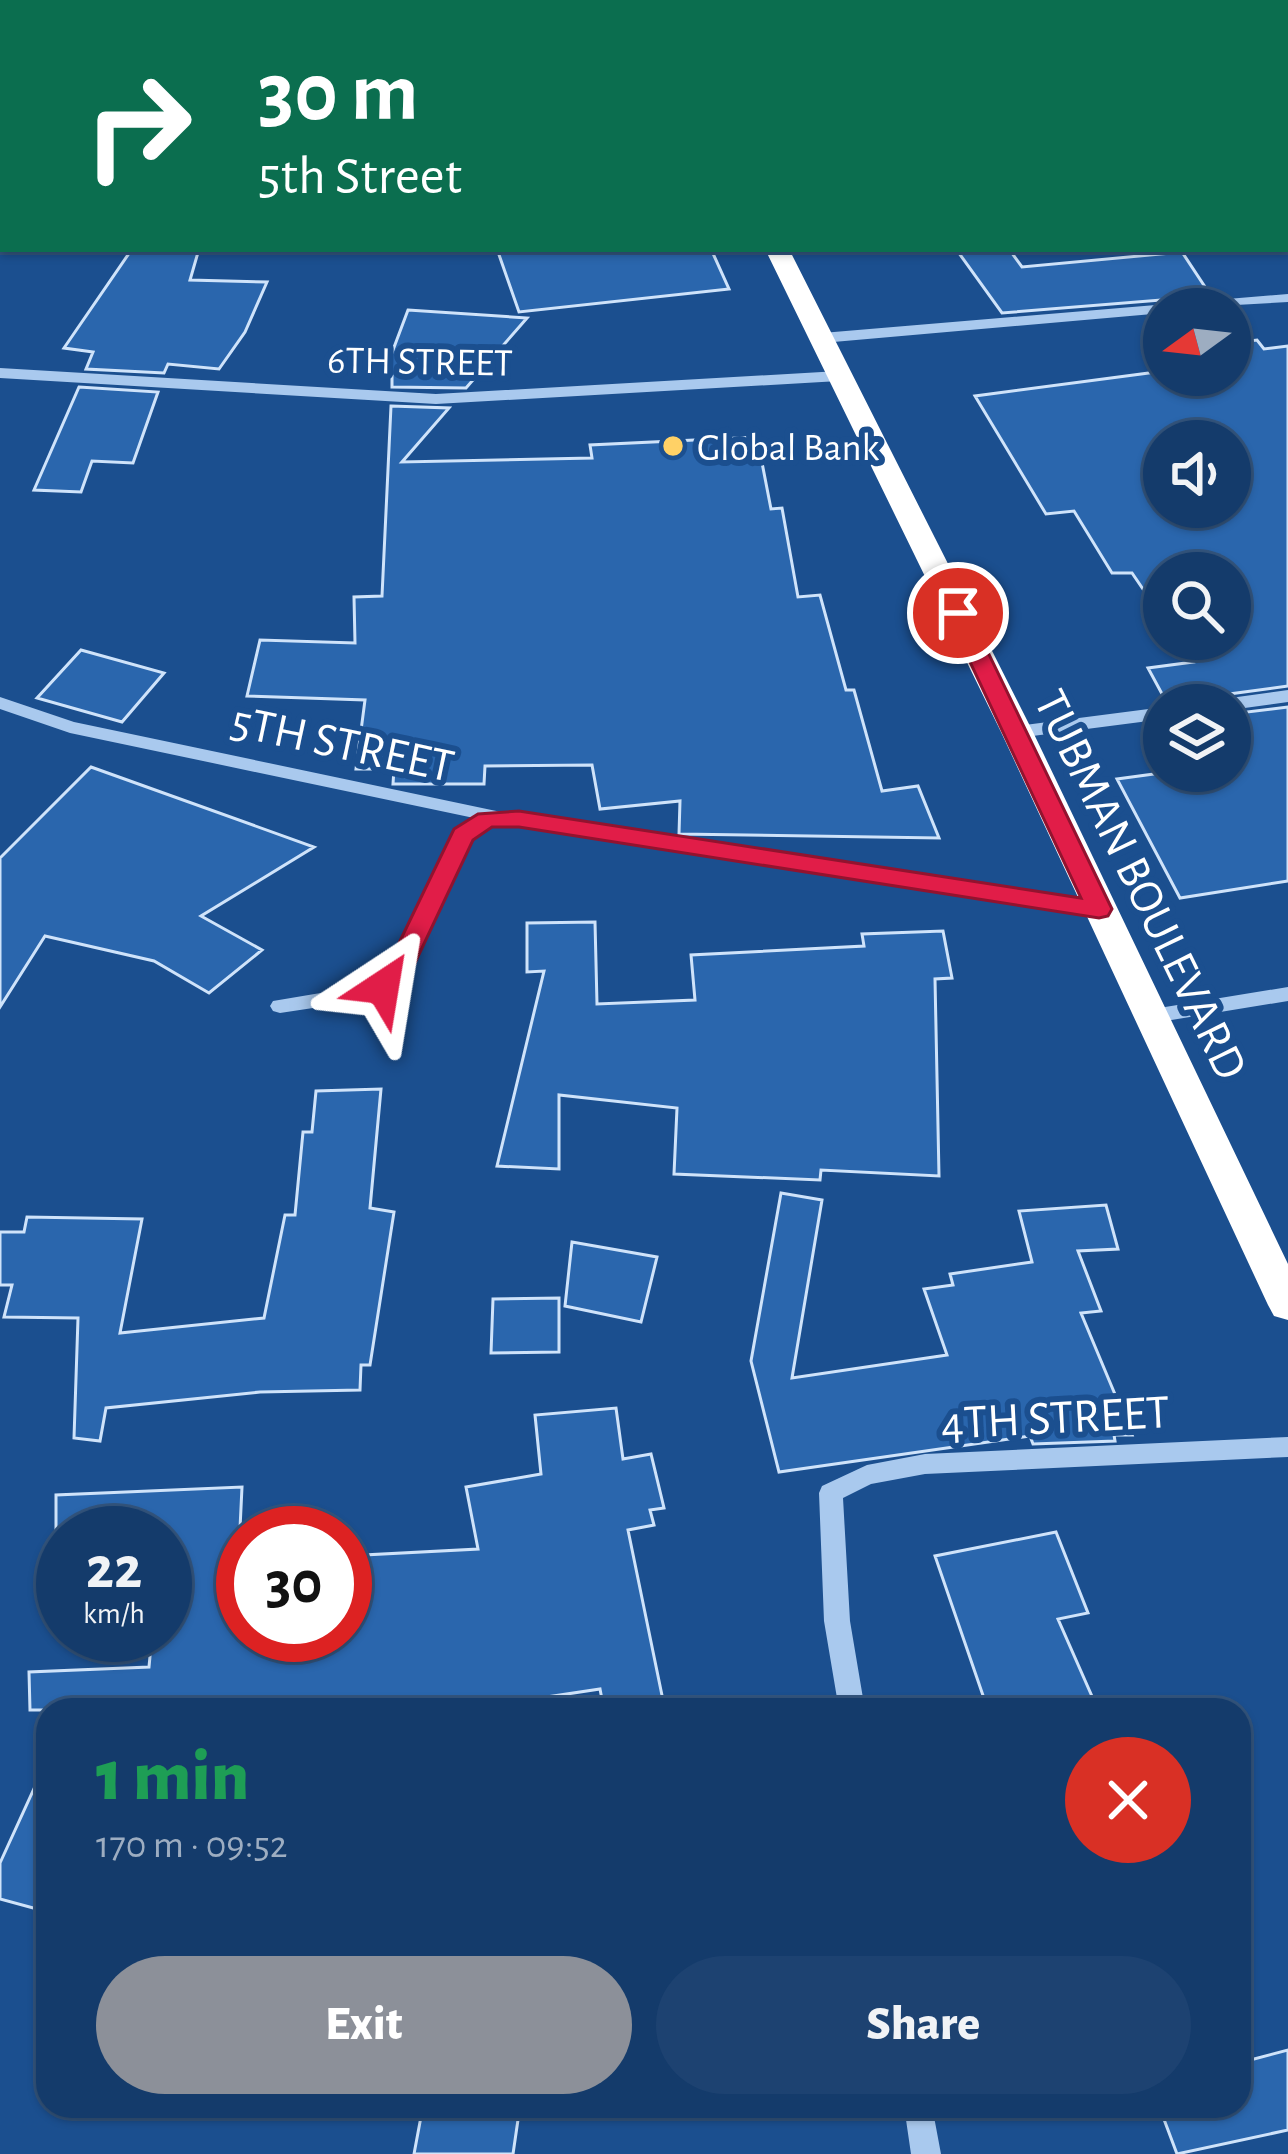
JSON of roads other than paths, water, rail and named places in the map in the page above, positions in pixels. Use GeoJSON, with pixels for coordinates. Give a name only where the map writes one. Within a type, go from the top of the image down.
{"type":"FeatureCollection","features":[{"type":"Feature","properties":{"kind":"highway","name":"TUBMAN BOULEVARD"},"geometry":{"type":"LineString","coordinates":[[778,252],[1017,732],[1288,1305]]}},
{"type":"Feature","properties":{"kind":"street"},"geometry":{"type":"LineString","coordinates":[[821,338],[1288,298]]}},
{"type":"Feature","properties":{"kind":"street","name":"6TH STREET"},"geometry":{"type":"LineString","coordinates":[[0,373],[436,399],[839,376]]}},
{"type":"Feature","properties":{"kind":"street"},"geometry":{"type":"LineString","coordinates":[[1251,701],[1288,696]]}},
{"type":"Feature","properties":{"kind":"street","name":"5TH STREET"},"geometry":{"type":"LineString","coordinates":[[0,703],[70,727],[501,818],[1099,909]]}},
{"type":"Feature","properties":{"kind":"street"},"geometry":{"type":"LineString","coordinates":[[1017,732],[1143,716]]}},
{"type":"Feature","properties":{"kind":"street"},"geometry":{"type":"LineString","coordinates":[[280,1006],[366,993],[396,977],[463,835],[472,825],[501,818]]}},
{"type":"Feature","properties":{"kind":"street"},"geometry":{"type":"LineString","coordinates":[[1153,1016],[1288,994]]}},
{"type":"Feature","properties":{"kind":"street","name":"4TH STREET"},"geometry":{"type":"LineString","coordinates":[[849,1698],[837,1621],[831,1492],[867,1475],[925,1463],[1288,1447]]}},
{"type":"Feature","properties":{"kind":"street"},"geometry":{"type":"LineString","coordinates":[[920,2118],[926,2154]]}},
{"type":"Feature","properties":{"kind":"place","name":"Global Bank"},"geometry":{"type":"Point","coordinates":[673,446]}}]}
